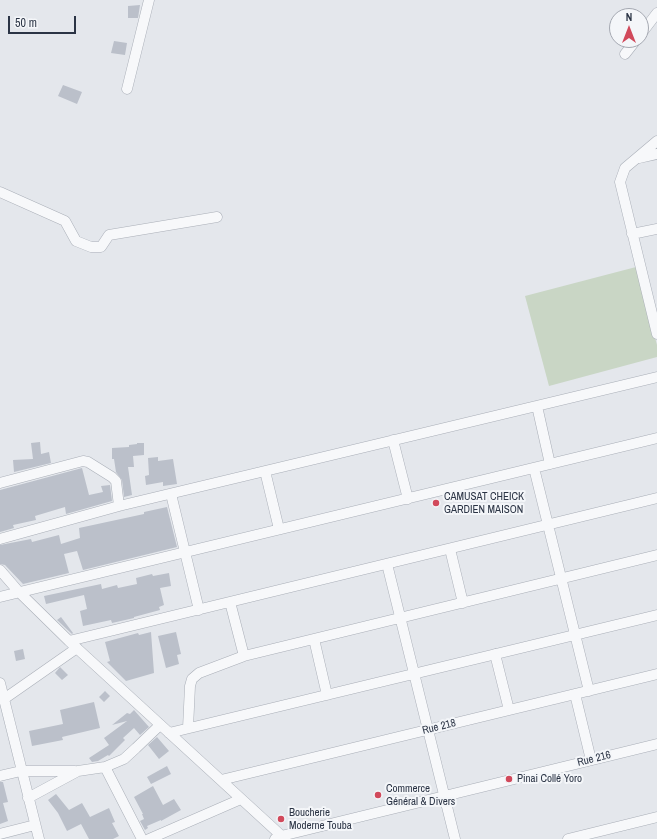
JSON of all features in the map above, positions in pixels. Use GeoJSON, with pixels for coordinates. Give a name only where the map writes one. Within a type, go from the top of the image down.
{"type":"FeatureCollection","features":[{"type":"Feature","properties":{"kind":"street"},"geometry":{"type":"LineString","coordinates":[[127,89],[149,0]]}},
{"type":"Feature","properties":{"kind":"street"},"geometry":{"type":"LineString","coordinates":[[649,24],[657,13]]}},
{"type":"Feature","properties":{"kind":"street"},"geometry":{"type":"LineString","coordinates":[[625,54],[630,48]]}},
{"type":"Feature","properties":{"kind":"street"},"geometry":{"type":"LineString","coordinates":[[657,141],[625,168],[620,182],[632,234],[653,298],[657,334]]}},
{"type":"Feature","properties":{"kind":"street"},"geometry":{"type":"LineString","coordinates":[[637,158],[657,154]]}},
{"type":"Feature","properties":{"kind":"street"},"geometry":{"type":"LineString","coordinates":[[0,192],[65,221],[76,241],[91,247],[101,247],[109,235],[217,216]]}},
{"type":"Feature","properties":{"kind":"street"},"geometry":{"type":"LineString","coordinates":[[632,234],[657,228]]}},
{"type":"Feature","properties":{"kind":"street"},"geometry":{"type":"LineString","coordinates":[[0,539],[119,506],[657,377]]}},
{"type":"Feature","properties":{"kind":"street"},"geometry":{"type":"LineString","coordinates":[[537,406],[550,464]]}},
{"type":"Feature","properties":{"kind":"street"},"geometry":{"type":"LineString","coordinates":[[0,597],[657,438]]}},
{"type":"Feature","properties":{"kind":"street"},"geometry":{"type":"LineString","coordinates":[[393,440],[408,498]]}},
{"type":"Feature","properties":{"kind":"street"},"geometry":{"type":"LineString","coordinates":[[0,483],[83,461],[88,462],[116,481],[119,506]]}},
{"type":"Feature","properties":{"kind":"street"},"geometry":{"type":"LineString","coordinates":[[534,468],[589,691]]}},
{"type":"Feature","properties":{"kind":"street"},"geometry":{"type":"LineString","coordinates":[[265,471],[279,529]]}},
{"type":"Feature","properties":{"kind":"street"},"geometry":{"type":"LineString","coordinates":[[171,494],[199,610]]}},
{"type":"Feature","properties":{"kind":"street"},"geometry":{"type":"LineString","coordinates":[[69,641],[657,498]]}},
{"type":"Feature","properties":{"kind":"street"},"geometry":{"type":"LineString","coordinates":[[450,549],[463,603]]}},
{"type":"Feature","properties":{"kind":"street"},"geometry":{"type":"LineString","coordinates":[[188,728],[190,686],[192,679],[198,673],[244,656],[657,555]]}},
{"type":"Feature","properties":{"kind":"street"},"geometry":{"type":"LineString","coordinates":[[388,564],[455,839]]}},
{"type":"Feature","properties":{"kind":"street"},"geometry":{"type":"LineString","coordinates":[[0,570],[19,592],[69,641],[221,780],[280,838]]}},
{"type":"Feature","properties":{"kind":"street"},"geometry":{"type":"LineString","coordinates":[[230,602],[244,656]]}},
{"type":"Feature","properties":{"kind":"street"},"geometry":{"type":"LineString","coordinates":[[169,733],[657,615]]}},
{"type":"Feature","properties":{"kind":"street"},"geometry":{"type":"LineString","coordinates":[[314,639],[327,695]]}},
{"type":"Feature","properties":{"kind":"street"},"geometry":{"type":"LineString","coordinates":[[4,699],[77,648]]}},
{"type":"Feature","properties":{"kind":"street"},"geometry":{"type":"LineString","coordinates":[[495,654],[509,710]]}},
{"type":"Feature","properties":{"kind":"street","name":"Rue 218"},"geometry":{"type":"LineString","coordinates":[[221,780],[657,674]]}},
{"type":"Feature","properties":{"kind":"street"},"geometry":{"type":"LineString","coordinates":[[0,683],[4,699],[4,715],[39,839]]}},
{"type":"Feature","properties":{"kind":"street"},"geometry":{"type":"LineString","coordinates":[[575,694],[591,760]]}},
{"type":"Feature","properties":{"kind":"street"},"geometry":{"type":"LineString","coordinates":[[0,776],[21,771],[78,770],[105,767],[124,759],[160,724]]}},
{"type":"Feature","properties":{"kind":"street","name":"Rue 216"},"geometry":{"type":"LineString","coordinates":[[280,838],[657,744]]}},
{"type":"Feature","properties":{"kind":"street"},"geometry":{"type":"LineString","coordinates":[[105,767],[142,839]]}},
{"type":"Feature","properties":{"kind":"street"},"geometry":{"type":"LineString","coordinates":[[28,798],[78,770]]}},
{"type":"Feature","properties":{"kind":"street"},"geometry":{"type":"LineString","coordinates":[[149,839],[241,799]]}},
{"type":"Feature","properties":{"kind":"street"},"geometry":{"type":"LineString","coordinates":[[568,839],[657,817]]}},
{"type":"Feature","properties":{"kind":"street"},"geometry":{"type":"LineString","coordinates":[[0,834],[35,825]]}},
{"type":"Feature","properties":{"kind":"green space"},"geometry":{"type":"Polygon","coordinates":[[[636,267],[657,345],[657,357],[549,386],[525,296],[636,267]]]}},
{"type":"Feature","properties":{"kind":"building"},"geometry":{"type":"Polygon","coordinates":[[[140,5],[138,18],[128,18],[128,6],[140,5]]]}},
{"type":"Feature","properties":{"kind":"building"},"geometry":{"type":"Polygon","coordinates":[[[114,41],[127,43],[125,55],[111,53],[114,41]]]}},
{"type":"Feature","properties":{"kind":"building"},"geometry":{"type":"Polygon","coordinates":[[[63,85],[82,92],[77,104],[58,96],[63,85]]]}},
{"type":"Feature","properties":{"kind":"building"},"geometry":{"type":"Polygon","coordinates":[[[40,442],[41,454],[49,452],[51,463],[14,472],[13,460],[33,459],[31,443],[40,442]]]}},
{"type":"Feature","properties":{"kind":"building"},"geometry":{"type":"Polygon","coordinates":[[[144,443],[144,455],[133,456],[134,467],[128,467],[132,495],[124,497],[122,480],[116,472],[114,459],[112,459],[112,448],[129,447],[129,445],[144,443]]]}},
{"type":"Feature","properties":{"kind":"building"},"geometry":{"type":"Polygon","coordinates":[[[158,457],[158,461],[173,459],[177,484],[163,486],[163,482],[146,485],[145,476],[149,475],[148,458],[158,457]]]}},
{"type":"Feature","properties":{"kind":"building"},"geometry":{"type":"Polygon","coordinates":[[[82,468],[89,495],[103,492],[101,486],[110,485],[112,501],[66,514],[65,507],[35,516],[36,520],[13,525],[14,528],[0,532],[0,490],[82,468]]]}},
{"type":"Feature","properties":{"kind":"building"},"geometry":{"type":"Polygon","coordinates":[[[167,507],[177,547],[83,570],[77,551],[64,554],[69,573],[23,584],[5,565],[0,564],[0,545],[31,539],[32,542],[59,535],[61,544],[80,538],[79,528],[144,514],[144,512],[167,507]]]}},
{"type":"Feature","properties":{"kind":"building"},"geometry":{"type":"Polygon","coordinates":[[[169,573],[171,586],[160,588],[164,605],[159,607],[160,610],[112,623],[111,620],[83,626],[80,611],[87,609],[84,595],[46,604],[44,596],[101,584],[102,589],[117,585],[118,588],[137,584],[136,578],[152,574],[153,576],[169,573]]]}},
{"type":"Feature","properties":{"kind":"building"},"geometry":{"type":"Polygon","coordinates":[[[61,617],[73,633],[72,634],[57,620],[61,617]]]}},
{"type":"Feature","properties":{"kind":"building"},"geometry":{"type":"Polygon","coordinates":[[[151,632],[154,673],[126,681],[107,662],[110,661],[105,642],[138,633],[139,635],[151,632]]]}},
{"type":"Feature","properties":{"kind":"building"},"geometry":{"type":"Polygon","coordinates":[[[176,632],[181,654],[177,655],[179,664],[166,668],[158,636],[176,632]]]}},
{"type":"Feature","properties":{"kind":"building"},"geometry":{"type":"Polygon","coordinates":[[[23,649],[25,659],[16,661],[14,651],[23,649]]]}},
{"type":"Feature","properties":{"kind":"building"},"geometry":{"type":"Polygon","coordinates":[[[60,667],[68,675],[62,680],[55,673],[60,667]]]}},
{"type":"Feature","properties":{"kind":"building"},"geometry":{"type":"Polygon","coordinates":[[[105,691],[110,696],[104,702],[99,697],[105,691]]]}},
{"type":"Feature","properties":{"kind":"building"},"geometry":{"type":"Polygon","coordinates":[[[94,702],[100,728],[62,737],[63,740],[32,746],[29,731],[63,724],[60,710],[94,702]]]}},
{"type":"Feature","properties":{"kind":"building"},"geometry":{"type":"Polygon","coordinates":[[[134,710],[149,727],[140,735],[134,728],[123,738],[125,740],[109,756],[108,755],[98,761],[92,762],[89,758],[109,745],[104,738],[127,721],[112,725],[127,713],[130,714],[134,710]]]}},
{"type":"Feature","properties":{"kind":"building"},"geometry":{"type":"Polygon","coordinates":[[[157,737],[169,751],[159,759],[148,745],[157,737]]]}},
{"type":"Feature","properties":{"kind":"building"},"geometry":{"type":"Polygon","coordinates":[[[167,766],[171,774],[151,784],[147,777],[167,766]]]}},
{"type":"Feature","properties":{"kind":"building"},"geometry":{"type":"Polygon","coordinates":[[[0,782],[3,782],[8,802],[3,803],[8,821],[0,824],[0,782]]]}},
{"type":"Feature","properties":{"kind":"building"},"geometry":{"type":"Polygon","coordinates":[[[153,786],[163,805],[174,799],[181,810],[161,821],[147,826],[148,828],[145,830],[140,821],[144,819],[143,814],[134,797],[153,786]]]}},
{"type":"Feature","properties":{"kind":"building"},"geometry":{"type":"Polygon","coordinates":[[[56,794],[69,810],[82,803],[90,817],[109,808],[115,822],[112,823],[119,836],[113,839],[89,839],[81,824],[67,831],[58,813],[48,800],[56,794]]]}},
{"type":"Feature","properties":{"kind":"place","name":"CAMUSAT CHEICK GARDIEN MAISON"},"geometry":{"type":"Point","coordinates":[436,503]}},
{"type":"Feature","properties":{"kind":"place","name":"Pinai Collé Yoro"},"geometry":{"type":"Point","coordinates":[509,779]}},
{"type":"Feature","properties":{"kind":"place","name":"Commerce Général & Divers"},"geometry":{"type":"Point","coordinates":[378,795]}},
{"type":"Feature","properties":{"kind":"place","name":"Boucherie Moderne Touba"},"geometry":{"type":"Point","coordinates":[281,819]}}]}
